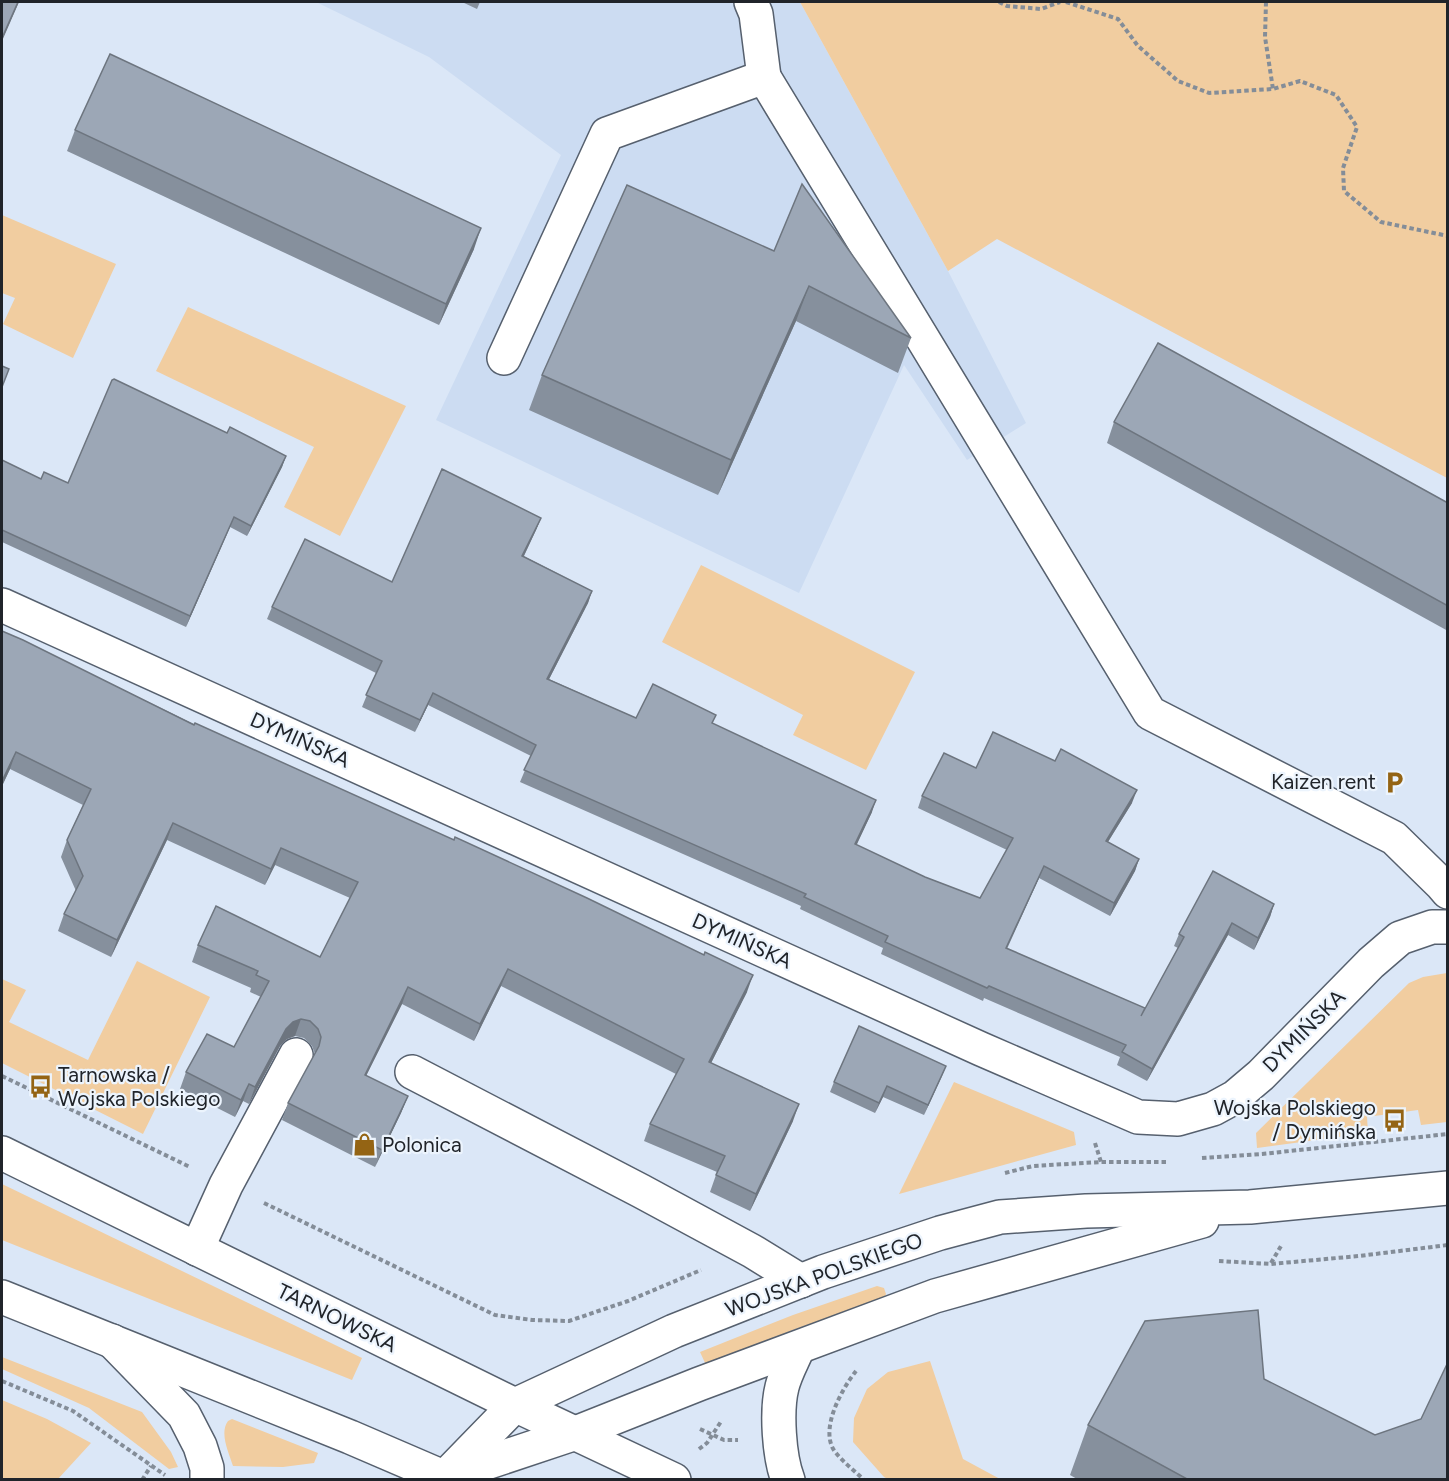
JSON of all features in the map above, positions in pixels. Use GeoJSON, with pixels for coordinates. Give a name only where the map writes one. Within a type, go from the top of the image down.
{"type":"FeatureCollection","features":[{"type":"Feature","properties":{"kind":"street"},"geometry":{"type":"LineString","coordinates":[[752,2],[756,14],[764,77],[1150,713],[1394,838],[1448,892]]}},
{"type":"Feature","properties":{"kind":"street"},"geometry":{"type":"LineString","coordinates":[[504,358],[607,134],[764,77]]}},
{"type":"Feature","properties":{"kind":"street","name":"DYMIŃSKA"},"geometry":{"type":"LineString","coordinates":[[2,605],[959,1040],[1138,1117],[1178,1119],[1213,1109],[1235,1097],[1261,1075],[1371,963],[1400,938],[1432,927],[1448,927]]}},
{"type":"Feature","properties":{"kind":"street"},"geometry":{"type":"LineString","coordinates":[[197,1249],[226,1185],[296,1055]]}},
{"type":"Feature","properties":{"kind":"street"},"geometry":{"type":"LineString","coordinates":[[412,1072],[641,1191],[752,1251],[801,1281]]}},
{"type":"Feature","properties":{"kind":"street","name":"TARNOWSKA"},"geometry":{"type":"LineString","coordinates":[[2,1153],[573,1434],[674,1479]]}},
{"type":"Feature","properties":{"kind":"street","name":"WOJSKA POLSKIEGO"},"geometry":{"type":"LineString","coordinates":[[445,1479],[515,1405],[655,1339],[801,1281],[940,1233],[1000,1217],[1086,1211],[1250,1207],[1448,1188]]}},
{"type":"Feature","properties":{"kind":"street","name":"WOJSKA POLSKIEGO"},"geometry":{"type":"LineString","coordinates":[[445,1479],[573,1434],[935,1296],[1250,1207]]}},
{"type":"Feature","properties":{"kind":"street"},"geometry":{"type":"LineString","coordinates":[[2,1297],[445,1479]]}},
{"type":"Feature","properties":{"kind":"street"},"geometry":{"type":"LineString","coordinates":[[112,1341],[184,1415],[200,1446],[207,1468],[207,1479]]}},
{"type":"Feature","properties":{"kind":"street"},"geometry":{"type":"LineString","coordinates":[[788,1479],[782,1466],[780,1419],[782,1386],[798,1347]]}},
{"type":"Feature","properties":{"kind":"path"},"geometry":{"type":"LineString","coordinates":[[999,2],[1007,6],[1041,9],[1060,2]]}},
{"type":"Feature","properties":{"kind":"path"},"geometry":{"type":"LineString","coordinates":[[1066,2],[1118,19],[1138,46],[1178,81],[1209,93],[1273,89],[1300,81],[1336,95],[1357,127],[1343,168],[1344,191],[1381,222],[1448,236]]}},
{"type":"Feature","properties":{"kind":"path"},"geometry":{"type":"LineString","coordinates":[[1266,2],[1265,37],[1273,89]]}},
{"type":"Feature","properties":{"kind":"path"},"geometry":{"type":"LineString","coordinates":[[1215,1156],[1262,1154],[1448,1134]]}},
{"type":"Feature","properties":{"kind":"path"},"geometry":{"type":"LineString","coordinates":[[1212,1260],[1271,1264],[1448,1245]]}},
{"type":"Feature","properties":{"kind":"path"},"geometry":{"type":"LineString","coordinates":[[432,1285],[495,1315],[532,1320],[569,1321],[628,1301]]}},
{"type":"Feature","properties":{"kind":"path"},"geometry":{"type":"LineString","coordinates":[[858,1368],[837,1402],[829,1440],[835,1452],[864,1479]]}},
{"type":"Feature","properties":{"kind":"path"},"geometry":{"type":"LineString","coordinates":[[2,1381],[73,1411],[151,1466],[174,1479]]}},
{"type":"Feature","properties":{"kind":"path"},"geometry":{"type":"LineString","coordinates":[[697,1451],[707,1443],[726,1414]]}},
{"type":"Feature","properties":{"kind":"path"},"geometry":{"type":"LineString","coordinates":[[697,1428],[724,1440],[747,1441]]}},
{"type":"Feature","properties":{"kind":"path"},"geometry":{"type":"LineString","coordinates":[[142,1479],[151,1466]]}},
{"type":"Feature","properties":{"kind":"shaded area"},"geometry":{"type":"Polygon","coordinates":[[[316,2],[800,2],[948,271],[1026,423],[967,460],[904,365],[799,593],[436,420],[561,155],[429,57],[316,2]]]}},
{"type":"Feature","properties":{"kind":"shaded area"},"geometry":{"type":"Polygon","coordinates":[[[800,2],[1447,2],[1447,478],[997,239],[948,271],[800,2]]]}},
{"type":"Feature","properties":{"kind":"shaded area"},"geometry":{"type":"Polygon","coordinates":[[[2,215],[116,264],[73,358],[3,324],[15,298],[2,293],[2,215]]]}},
{"type":"Feature","properties":{"kind":"shaded area"},"geometry":{"type":"Polygon","coordinates":[[[188,307],[406,406],[340,536],[284,507],[314,447],[156,371],[188,307]]]}},
{"type":"Feature","properties":{"kind":"shaded area"},"geometry":{"type":"Polygon","coordinates":[[[701,565],[915,672],[866,770],[793,735],[803,715],[662,642],[701,565]]]}},
{"type":"Feature","properties":{"kind":"shaded area"},"geometry":{"type":"Polygon","coordinates":[[[137,961],[210,997],[143,1134],[2,1063],[2,979],[26,990],[9,1022],[88,1060],[137,961]]]}},
{"type":"Feature","properties":{"kind":"shaded area"},"geometry":{"type":"Polygon","coordinates":[[[1447,973],[1447,1122],[1421,1125],[1418,1110],[1367,1117],[1368,1133],[1257,1148],[1256,1133],[1409,983],[1423,977],[1447,973]]]}},
{"type":"Feature","properties":{"kind":"shaded area"},"geometry":{"type":"Polygon","coordinates":[[[954,1082],[1074,1132],[1076,1145],[899,1194],[954,1082]]]}},
{"type":"Feature","properties":{"kind":"shaded area"},"geometry":{"type":"Polygon","coordinates":[[[2,1184],[362,1358],[352,1380],[2,1240],[2,1184]]]}},
{"type":"Feature","properties":{"kind":"shaded area"},"geometry":{"type":"Polygon","coordinates":[[[877,1286],[884,1288],[886,1294],[883,1300],[798,1328],[706,1365],[700,1352],[793,1315],[877,1286]]]}},
{"type":"Feature","properties":{"kind":"shaded area"},"geometry":{"type":"Polygon","coordinates":[[[2,1357],[142,1412],[171,1452],[178,1467],[169,1469],[89,1408],[2,1369],[2,1357]]]}},
{"type":"Feature","properties":{"kind":"shaded area"},"geometry":{"type":"Polygon","coordinates":[[[930,1361],[963,1459],[1000,1479],[888,1479],[853,1442],[854,1418],[867,1389],[888,1372],[930,1361]]]}},
{"type":"Feature","properties":{"kind":"shaded area"},"geometry":{"type":"Polygon","coordinates":[[[2,1400],[47,1419],[91,1443],[58,1479],[2,1479],[2,1400]]]}},
{"type":"Feature","properties":{"kind":"shaded area"},"geometry":{"type":"Polygon","coordinates":[[[232,1419],[318,1453],[314,1463],[283,1467],[233,1466],[224,1431],[228,1421],[232,1419]]]}},
{"type":"Feature","properties":{"kind":"building"},"geometry":{"type":"Polygon","coordinates":[[[2,2],[18,2],[2,38],[2,2]]]}},
{"type":"Feature","properties":{"kind":"building"},"geometry":{"type":"Polygon","coordinates":[[[110,54],[481,228],[446,304],[75,130],[110,54]]]}},
{"type":"Feature","properties":{"kind":"building"},"geometry":{"type":"Polygon","coordinates":[[[802,184],[911,338],[809,286],[731,460],[542,375],[627,185],[774,251],[802,184]]]}},
{"type":"Feature","properties":{"kind":"building"},"geometry":{"type":"Polygon","coordinates":[[[1158,343],[1448,503],[1448,606],[1114,422],[1158,343]]]}},
{"type":"Feature","properties":{"kind":"building"},"geometry":{"type":"Polygon","coordinates":[[[2,366],[9,369],[2,387],[2,366]]]}},
{"type":"Feature","properties":{"kind":"building"},"geometry":{"type":"Polygon","coordinates":[[[114,379],[227,433],[230,427],[286,456],[251,526],[234,517],[190,616],[2,530],[2,460],[41,479],[44,472],[68,483],[114,379]]]}},
{"type":"Feature","properties":{"kind":"building"},"geometry":{"type":"Polygon","coordinates":[[[442,469],[541,518],[522,556],[592,591],[547,679],[636,718],[653,684],[716,715],[712,723],[876,800],[855,844],[925,877],[980,898],[1013,838],[922,796],[944,753],[976,768],[993,732],[1055,761],[1061,749],[1137,790],[1106,841],[1139,859],[1114,903],[1044,866],[1006,948],[1145,1008],[1141,1016],[1184,937],[1179,934],[1213,871],[1274,904],[1258,938],[1232,923],[1152,1069],[1122,1052],[1126,1045],[989,986],[987,988],[885,942],[888,936],[804,897],[806,894],[524,770],[536,745],[433,693],[420,720],[366,695],[382,661],[272,607],[305,539],[392,582],[442,469]]]}},
{"type":"Feature","properties":{"kind":"building"},"geometry":{"type":"Polygon","coordinates":[[[2,631],[194,725],[195,723],[454,840],[455,837],[704,955],[705,952],[753,975],[709,1062],[799,1104],[756,1194],[716,1175],[725,1156],[650,1124],[684,1059],[508,969],[480,1024],[408,987],[365,1075],[408,1096],[382,1150],[288,1103],[319,1046],[321,1037],[318,1029],[310,1021],[301,1019],[293,1022],[286,1029],[255,1087],[249,1084],[241,1100],[186,1072],[207,1034],[234,1047],[269,981],[256,975],[258,971],[198,945],[216,906],[320,957],[358,882],[281,848],[271,869],[173,823],[117,940],[64,914],[83,876],[67,840],[91,789],[16,752],[2,781],[2,631]]]}},
{"type":"Feature","properties":{"kind":"building"},"geometry":{"type":"Polygon","coordinates":[[[859,1026],[946,1066],[928,1105],[887,1086],[879,1103],[834,1082],[859,1026]]]}},
{"type":"Feature","properties":{"kind":"building"},"geometry":{"type":"Polygon","coordinates":[[[1258,1310],[1264,1379],[1375,1435],[1421,1419],[1448,1362],[1448,1479],[1187,1479],[1088,1425],[1145,1321],[1258,1310]]]}},
{"type":"Feature","properties":{"kind":"place","name":"Kaizen rent"},"geometry":{"type":"Point","coordinates":[1394,782]}},
{"type":"Feature","properties":{"kind":"place","name":"Tarnowska / Wojska Polskiego"},"geometry":{"type":"Point","coordinates":[40,1087]}},
{"type":"Feature","properties":{"kind":"place","name":"Wojska Polskiego / Dymińska"},"geometry":{"type":"Point","coordinates":[1394,1120]}},
{"type":"Feature","properties":{"kind":"place","name":"Polonica"},"geometry":{"type":"Point","coordinates":[364,1145]}}]}
